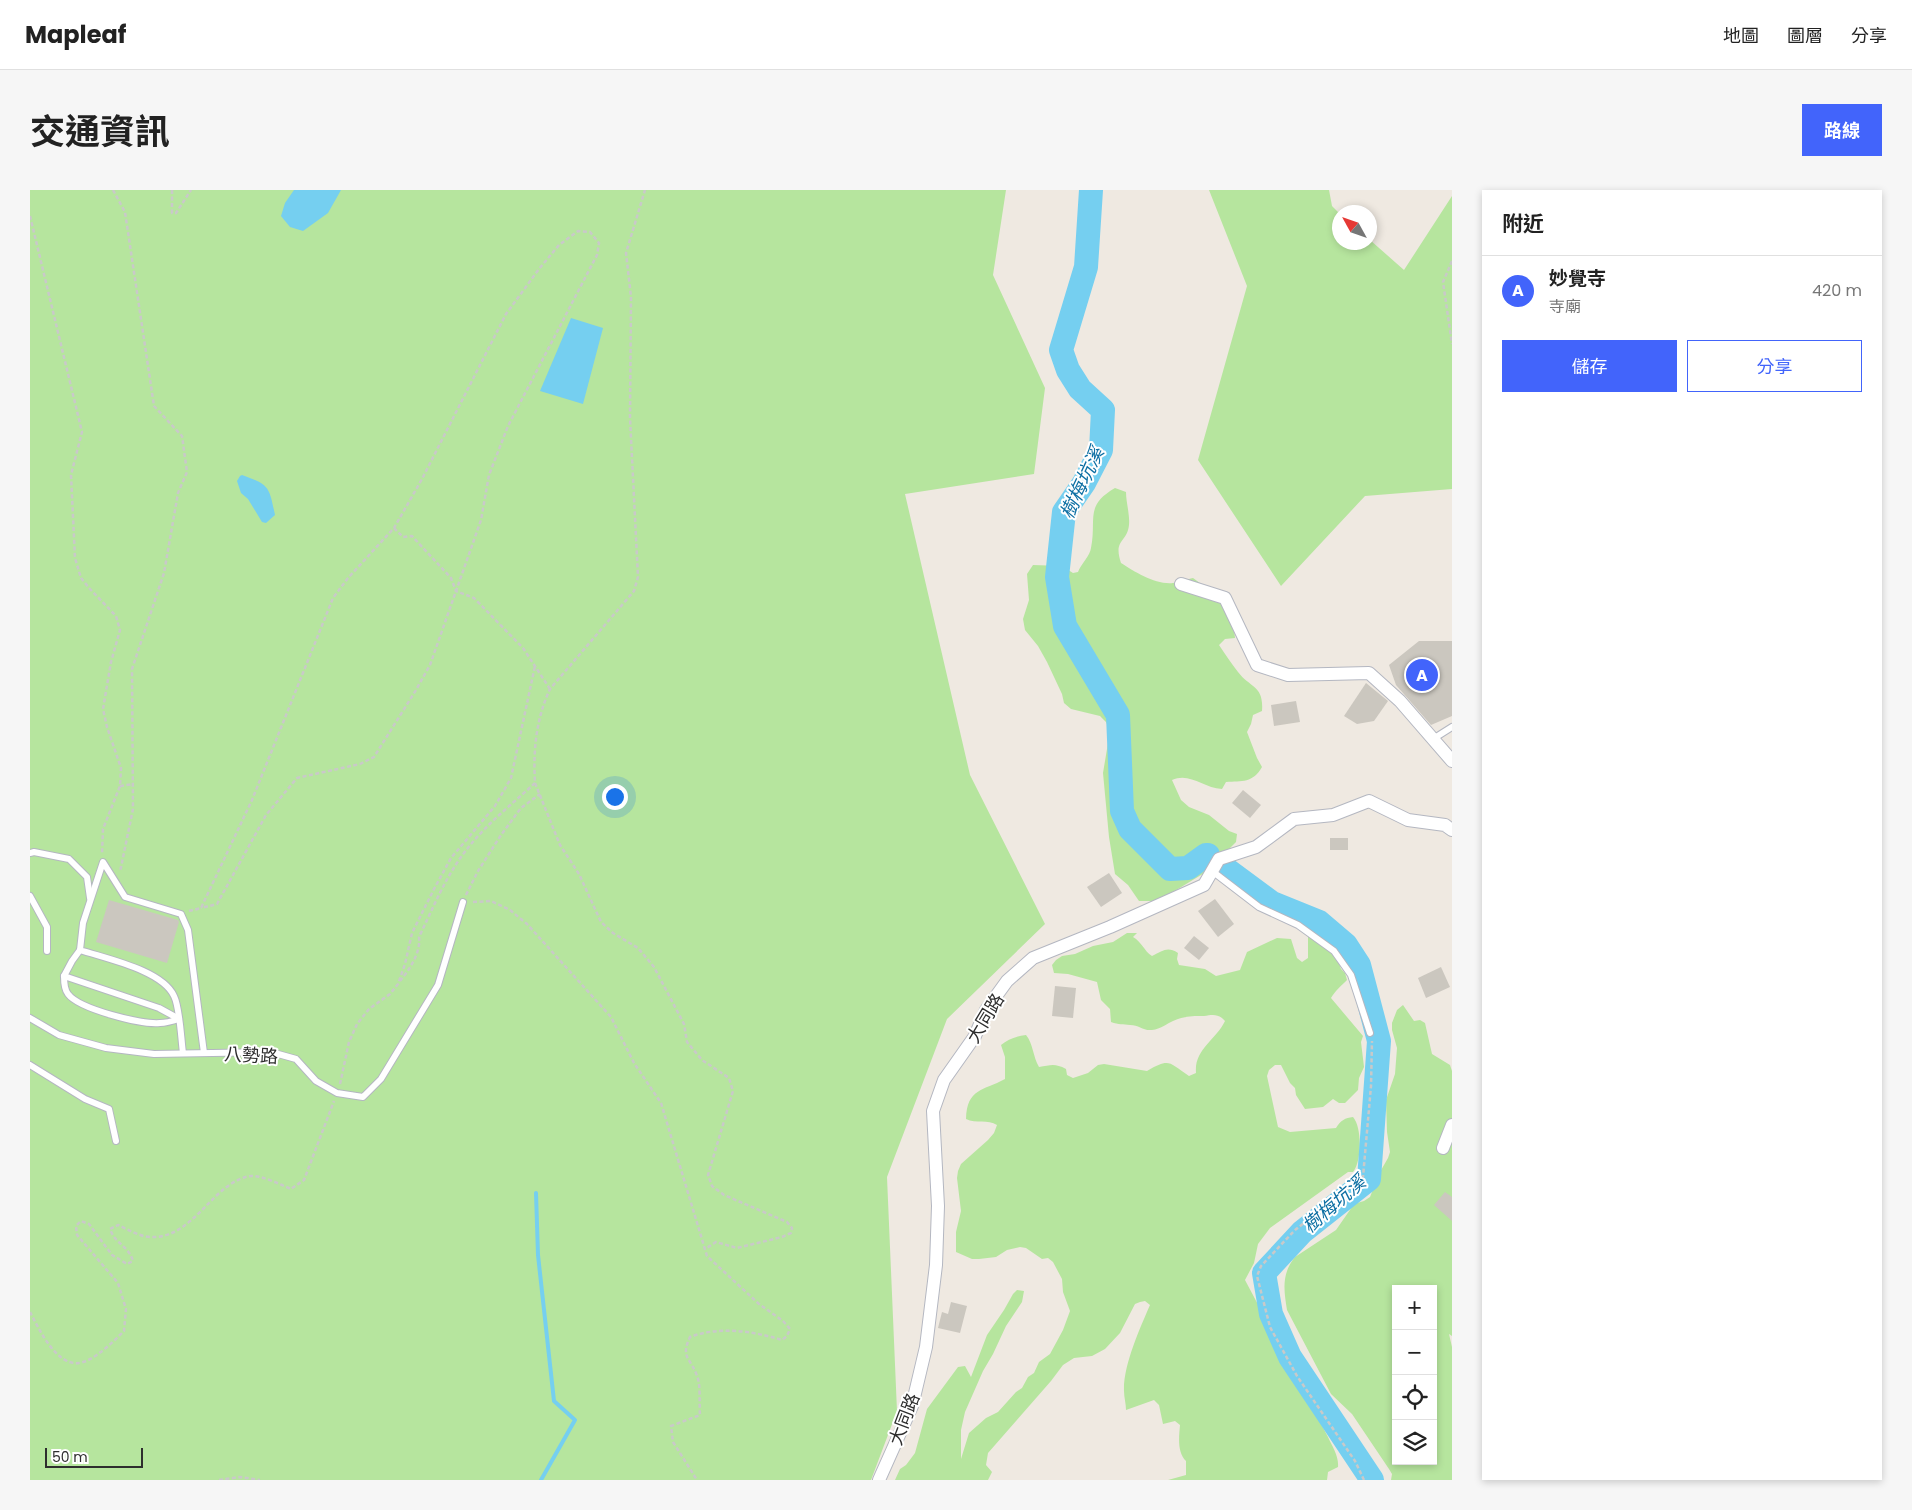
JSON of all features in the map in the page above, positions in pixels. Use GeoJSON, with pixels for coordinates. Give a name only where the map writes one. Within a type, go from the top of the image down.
{"type":"FeatureCollection","features":[{"type":"Feature","properties":{"kind":"street"},"geometry":{"type":"LineString","coordinates":[[1181,584],[1225,598],[1257,665],[1288,675],[1369,673],[1400,701],[1452,761]]}},
{"type":"Feature","properties":{"kind":"street","name":"大同路"},"geometry":{"type":"LineString","coordinates":[[879,1480],[912,1406],[926,1347],[936,1265],[938,1206],[933,1111],[944,1080],[975,1036],[986,1010],[1008,981],[1033,958],[1110,927],[1204,885],[1219,859],[1256,846],[1294,819],[1333,815],[1369,801],[1408,820],[1445,826],[1452,830]]}},
{"type":"Feature","properties":{"kind":"street"},"geometry":{"type":"LineString","coordinates":[[1443,1148],[1452,1125]]}},
{"type":"Feature","properties":{"kind":"lane"},"geometry":{"type":"LineString","coordinates":[[1433,739],[1452,726]]}},
{"type":"Feature","properties":{"kind":"lane"},"geometry":{"type":"LineString","coordinates":[[30,853],[34,852],[68,859],[87,876],[90,900]]}},
{"type":"Feature","properties":{"kind":"lane"},"geometry":{"type":"LineString","coordinates":[[103,862],[125,897],[181,914],[188,930],[204,1053]]}},
{"type":"Feature","properties":{"kind":"lane"},"geometry":{"type":"LineString","coordinates":[[103,862],[82,923],[80,950],[64,976],[65,986],[69,995],[81,1004],[113,1016],[158,1023],[179,1019]]}},
{"type":"Feature","properties":{"kind":"lane"},"geometry":{"type":"LineString","coordinates":[[1212,871],[1260,907],[1298,925],[1334,950],[1351,975],[1370,1033]]}},
{"type":"Feature","properties":{"kind":"lane"},"geometry":{"type":"LineString","coordinates":[[30,896],[46,927],[47,951]]}},
{"type":"Feature","properties":{"kind":"lane","name":"八勢路"},"geometry":{"type":"LineString","coordinates":[[30,1018],[58,1035],[106,1048],[154,1054],[271,1052],[296,1059],[316,1081],[337,1093],[363,1097],[381,1079],[438,985],[463,902]]}},
{"type":"Feature","properties":{"kind":"lane"},"geometry":{"type":"LineString","coordinates":[[80,950],[151,974],[166,984],[175,997],[183,1053]]}},
{"type":"Feature","properties":{"kind":"lane"},"geometry":{"type":"LineString","coordinates":[[64,976],[159,1008],[179,1019]]}},
{"type":"Feature","properties":{"kind":"lane"},"geometry":{"type":"LineString","coordinates":[[30,1065],[85,1099],[109,1109],[116,1141]]}},
{"type":"Feature","properties":{"kind":"path"},"geometry":{"type":"LineString","coordinates":[[113,190],[125,212],[154,406],[182,436],[187,472],[178,493],[164,573],[132,670],[133,809],[118,886]]}},
{"type":"Feature","properties":{"kind":"path"},"geometry":{"type":"LineString","coordinates":[[172,190],[172,213],[176,213],[191,190]]}},
{"type":"Feature","properties":{"kind":"path"},"geometry":{"type":"LineString","coordinates":[[645,190],[626,253],[631,297],[630,418],[638,577],[634,591],[550,689],[545,699],[536,734],[533,758],[535,783],[560,845],[579,874],[601,922],[613,933],[638,948],[654,967],[684,1024],[687,1042],[702,1060],[729,1078],[733,1091],[708,1176],[712,1186],[724,1196],[787,1222],[792,1228],[791,1233],[782,1237],[737,1248],[716,1242],[705,1249]]}},
{"type":"Feature","properties":{"kind":"path"},"geometry":{"type":"LineString","coordinates":[[30,216],[82,432],[71,474],[74,558],[81,578],[90,590],[116,616],[120,630],[111,662],[103,709],[107,728],[121,768],[120,786],[103,829],[101,850],[103,862]]}},
{"type":"Feature","properties":{"kind":"path"},"geometry":{"type":"LineString","coordinates":[[181,914],[217,904],[266,815],[297,778],[360,764],[374,757],[430,666],[481,520],[489,475],[508,426],[597,255],[599,243],[590,232],[578,231],[559,245],[539,268],[506,314],[422,479],[394,528],[348,578],[333,598],[252,800],[201,908]]}},
{"type":"Feature","properties":{"kind":"path"},"geometry":{"type":"LineString","coordinates":[[1452,261],[1443,282],[1452,344]]}},
{"type":"Feature","properties":{"kind":"path"},"geometry":{"type":"LineString","coordinates":[[394,528],[403,537],[412,536],[451,578],[456,591],[474,598],[523,648],[550,689]]}},
{"type":"Feature","properties":{"kind":"path"},"geometry":{"type":"LineString","coordinates":[[398,984],[406,964],[412,933],[451,858],[495,806],[511,778],[535,666]]}},
{"type":"Feature","properties":{"kind":"path"},"geometry":{"type":"LineString","coordinates":[[30,1312],[42,1336],[62,1359],[79,1363],[103,1351],[124,1331],[126,1309],[118,1283],[77,1235],[76,1226],[81,1221],[89,1224],[112,1255],[127,1264],[133,1261],[130,1252],[112,1236],[110,1229],[118,1225],[149,1237],[165,1236],[184,1226],[232,1183],[252,1176],[292,1189],[304,1180],[337,1093],[349,1042],[357,1024],[369,1009],[390,994],[408,972],[420,945],[419,936],[448,877],[459,861],[484,830],[535,783]]}},
{"type":"Feature","properties":{"kind":"path"},"geometry":{"type":"LineString","coordinates":[[120,786],[133,784]]}},
{"type":"Feature","properties":{"kind":"path"},"geometry":{"type":"LineString","coordinates":[[540,794],[521,808],[501,835],[478,871],[463,902],[491,901],[510,910],[528,924],[611,1017],[634,1063],[661,1103],[707,1256],[759,1304],[790,1329],[788,1336],[782,1340],[759,1333],[738,1331],[699,1333],[690,1337],[685,1347],[686,1358],[698,1376],[700,1415],[670,1426],[673,1442],[697,1480]]}},
{"type":"Feature","properties":{"kind":"path"},"geometry":{"type":"LineString","coordinates":[[1364,1480],[1355,1461],[1296,1376],[1270,1327],[1257,1276],[1261,1266],[1295,1230],[1363,1177],[1372,1086],[1374,1044],[1370,1033]]}},
{"type":"Feature","properties":{"kind":"path"},"geometry":{"type":"LineString","coordinates":[[219,1480],[240,1477],[260,1480]]}},
{"type":"Feature","properties":{"kind":"green space"},"geometry":{"type":"Polygon","coordinates":[[[30,190],[1006,190],[993,275],[1045,388],[1034,474],[905,494],[970,775],[1045,924],[947,1019],[887,1177],[897,1411],[871,1480],[30,1480],[30,190]]]}},
{"type":"Feature","properties":{"kind":"green space"},"geometry":{"type":"Polygon","coordinates":[[[1209,190],[1329,190],[1332,206],[1332,250],[1377,250],[1377,246],[1404,270],[1452,196],[1452,489],[1365,496],[1281,586],[1198,460],[1247,286],[1209,190]]]}},
{"type":"Feature","properties":{"kind":"green space"},"geometry":{"type":"Polygon","coordinates":[[[1115,488],[1126,492],[1129,517],[1128,531],[1119,545],[1121,563],[1139,574],[1160,582],[1176,583],[1193,578],[1215,596],[1227,611],[1234,629],[1235,638],[1225,639],[1219,645],[1238,672],[1258,691],[1262,703],[1262,711],[1253,715],[1247,732],[1262,767],[1255,776],[1247,780],[1226,782],[1222,789],[1191,779],[1179,778],[1172,780],[1181,800],[1189,807],[1209,815],[1229,831],[1237,834],[1236,842],[1206,872],[1163,898],[1153,901],[1139,901],[1128,885],[1115,874],[1109,837],[1103,773],[1110,731],[1106,722],[1100,716],[1071,709],[1064,703],[1062,694],[1047,662],[1038,646],[1025,630],[1023,619],[1029,600],[1027,574],[1033,565],[1062,566],[1073,573],[1078,572],[1090,551],[1095,507],[1105,495],[1115,488]]]}},
{"type":"Feature","properties":{"kind":"green space"},"geometry":{"type":"Polygon","coordinates":[[[1127,933],[1137,933],[1133,937],[1152,956],[1165,950],[1171,950],[1178,953],[1179,965],[1205,969],[1216,976],[1240,970],[1247,952],[1277,938],[1291,939],[1297,958],[1302,962],[1308,958],[1308,933],[1335,951],[1341,969],[1345,973],[1347,980],[1331,998],[1363,1036],[1361,1042],[1364,1067],[1359,1078],[1358,1090],[1345,1103],[1339,1103],[1333,1099],[1323,1107],[1305,1109],[1281,1065],[1275,1065],[1269,1070],[1267,1076],[1278,1127],[1290,1132],[1336,1128],[1343,1120],[1353,1117],[1358,1128],[1360,1144],[1356,1167],[1353,1172],[1348,1172],[1270,1228],[1258,1244],[1254,1263],[1245,1280],[1328,1437],[1336,1455],[1338,1467],[1328,1472],[1327,1480],[1168,1480],[1186,1475],[1186,1461],[1181,1453],[1179,1444],[1180,1425],[1175,1421],[1163,1424],[1159,1405],[1154,1400],[1126,1410],[1124,1381],[1133,1347],[1150,1305],[1145,1301],[1135,1304],[1120,1333],[1105,1349],[1092,1356],[1074,1358],[1063,1365],[988,1453],[986,1465],[992,1472],[988,1480],[895,1480],[900,1469],[906,1465],[915,1453],[927,1409],[958,1367],[965,1366],[971,1377],[987,1335],[1017,1290],[1024,1291],[1022,1302],[1006,1326],[965,1412],[961,1430],[961,1459],[969,1433],[986,1418],[998,1412],[1022,1388],[1028,1377],[1034,1373],[1039,1362],[1050,1354],[1063,1330],[1070,1311],[1063,1292],[1062,1279],[1053,1262],[1048,1258],[1042,1259],[1026,1248],[1020,1247],[1007,1250],[996,1257],[979,1259],[972,1259],[956,1252],[956,1232],[961,1211],[957,1178],[958,1171],[961,1164],[994,1133],[997,1125],[990,1122],[966,1119],[967,1109],[969,1101],[978,1092],[1005,1079],[1005,1057],[1001,1045],[1013,1038],[1026,1035],[1039,1067],[1059,1066],[1066,1069],[1067,1075],[1073,1078],[1088,1073],[1098,1065],[1104,1064],[1147,1071],[1160,1064],[1169,1063],[1189,1076],[1196,1073],[1198,1057],[1225,1021],[1215,1015],[1188,1017],[1152,1030],[1114,1023],[1111,1022],[1110,1009],[1101,1000],[1097,982],[1068,974],[1054,973],[1052,965],[1062,956],[1075,954],[1093,946],[1113,942],[1127,933]]]}},
{"type":"Feature","properties":{"kind":"green space"},"geometry":{"type":"Polygon","coordinates":[[[1403,1005],[1414,1021],[1420,1020],[1425,1023],[1432,1054],[1450,1065],[1452,1071],[1452,1336],[1449,1334],[1452,1347],[1452,1480],[1391,1480],[1392,1474],[1352,1414],[1331,1394],[1287,1310],[1285,1296],[1287,1270],[1295,1257],[1336,1230],[1352,1207],[1370,1197],[1388,1158],[1390,1152],[1386,1100],[1395,1074],[1397,1048],[1392,1023],[1397,1010],[1403,1005]]]}},
{"type":"Feature","properties":{"kind":"water"},"geometry":{"type":"Polygon","coordinates":[[[294,190],[341,190],[328,213],[303,231],[290,227],[281,216],[285,203],[294,190]]]}},
{"type":"Feature","properties":{"kind":"water"},"geometry":{"type":"Polygon","coordinates":[[[571,318],[603,328],[583,404],[540,391],[571,318]]]}},
{"type":"Feature","properties":{"kind":"water"},"geometry":{"type":"Polygon","coordinates":[[[242,475],[267,488],[275,515],[266,523],[262,522],[248,499],[241,493],[237,481],[242,475]]]}},
{"type":"Feature","properties":{"kind":"building"},"geometry":{"type":"Polygon","coordinates":[[[1419,641],[1452,641],[1452,716],[1431,725],[1396,685],[1389,665],[1419,641]]]}},
{"type":"Feature","properties":{"kind":"building"},"geometry":{"type":"Polygon","coordinates":[[[1366,683],[1388,701],[1374,721],[1357,724],[1344,716],[1366,683]]]}},
{"type":"Feature","properties":{"kind":"building"},"geometry":{"type":"Polygon","coordinates":[[[1296,701],[1300,722],[1274,726],[1271,705],[1296,701]]]}},
{"type":"Feature","properties":{"kind":"building"},"geometry":{"type":"Polygon","coordinates":[[[1243,790],[1261,805],[1250,818],[1232,803],[1243,790]]]}},
{"type":"Feature","properties":{"kind":"building"},"geometry":{"type":"Polygon","coordinates":[[[1330,838],[1348,838],[1348,850],[1330,850],[1330,838]]]}},
{"type":"Feature","properties":{"kind":"building"},"geometry":{"type":"Polygon","coordinates":[[[1109,873],[1122,893],[1101,907],[1087,887],[1109,873]]]}},
{"type":"Feature","properties":{"kind":"building"},"geometry":{"type":"Polygon","coordinates":[[[1215,899],[1234,924],[1218,937],[1198,911],[1215,899]]]}},
{"type":"Feature","properties":{"kind":"building"},"geometry":{"type":"Polygon","coordinates":[[[109,900],[178,920],[167,963],[96,942],[109,900]]]}},
{"type":"Feature","properties":{"kind":"building"},"geometry":{"type":"Polygon","coordinates":[[[1194,936],[1209,948],[1199,960],[1184,948],[1194,936]]]}},
{"type":"Feature","properties":{"kind":"building"},"geometry":{"type":"Polygon","coordinates":[[[1441,967],[1450,987],[1426,998],[1418,978],[1441,967]]]}},
{"type":"Feature","properties":{"kind":"building"},"geometry":{"type":"Polygon","coordinates":[[[1055,986],[1076,988],[1073,1018],[1052,1016],[1055,986]]]}},
{"type":"Feature","properties":{"kind":"building"},"geometry":{"type":"Polygon","coordinates":[[[1445,1192],[1452,1197],[1452,1221],[1434,1205],[1445,1192]]]}},
{"type":"Feature","properties":{"kind":"building"},"geometry":{"type":"Polygon","coordinates":[[[951,1302],[967,1306],[960,1333],[938,1328],[942,1312],[948,1314],[951,1302]]]}},
{"type":"Feature","properties":{"kind":"waterway","name":"樹梅坑溪"},"geometry":{"type":"LineString","coordinates":[[1091,190],[1086,267],[1061,350],[1068,370],[1080,389],[1103,410],[1101,450],[1084,483],[1064,512],[1057,577],[1065,626],[1118,715],[1122,811],[1130,829],[1170,869],[1188,868],[1208,855]]}},
{"type":"Feature","properties":{"kind":"waterway","name":"樹梅坑溪"},"geometry":{"type":"LineString","coordinates":[[1226,869],[1272,903],[1319,922],[1346,945],[1359,965],[1379,1041],[1369,1179],[1302,1232],[1264,1273],[1271,1314],[1290,1357],[1372,1480]]}},
{"type":"Feature","properties":{"kind":"waterway"},"geometry":{"type":"LineString","coordinates":[[536,1193],[538,1255],[554,1401],[575,1420],[541,1480]]}},
{"type":"Feature","properties":{"kind":"place","name":"妙覺寺"},"geometry":{"type":"Point","coordinates":[1422,675]}}]}
